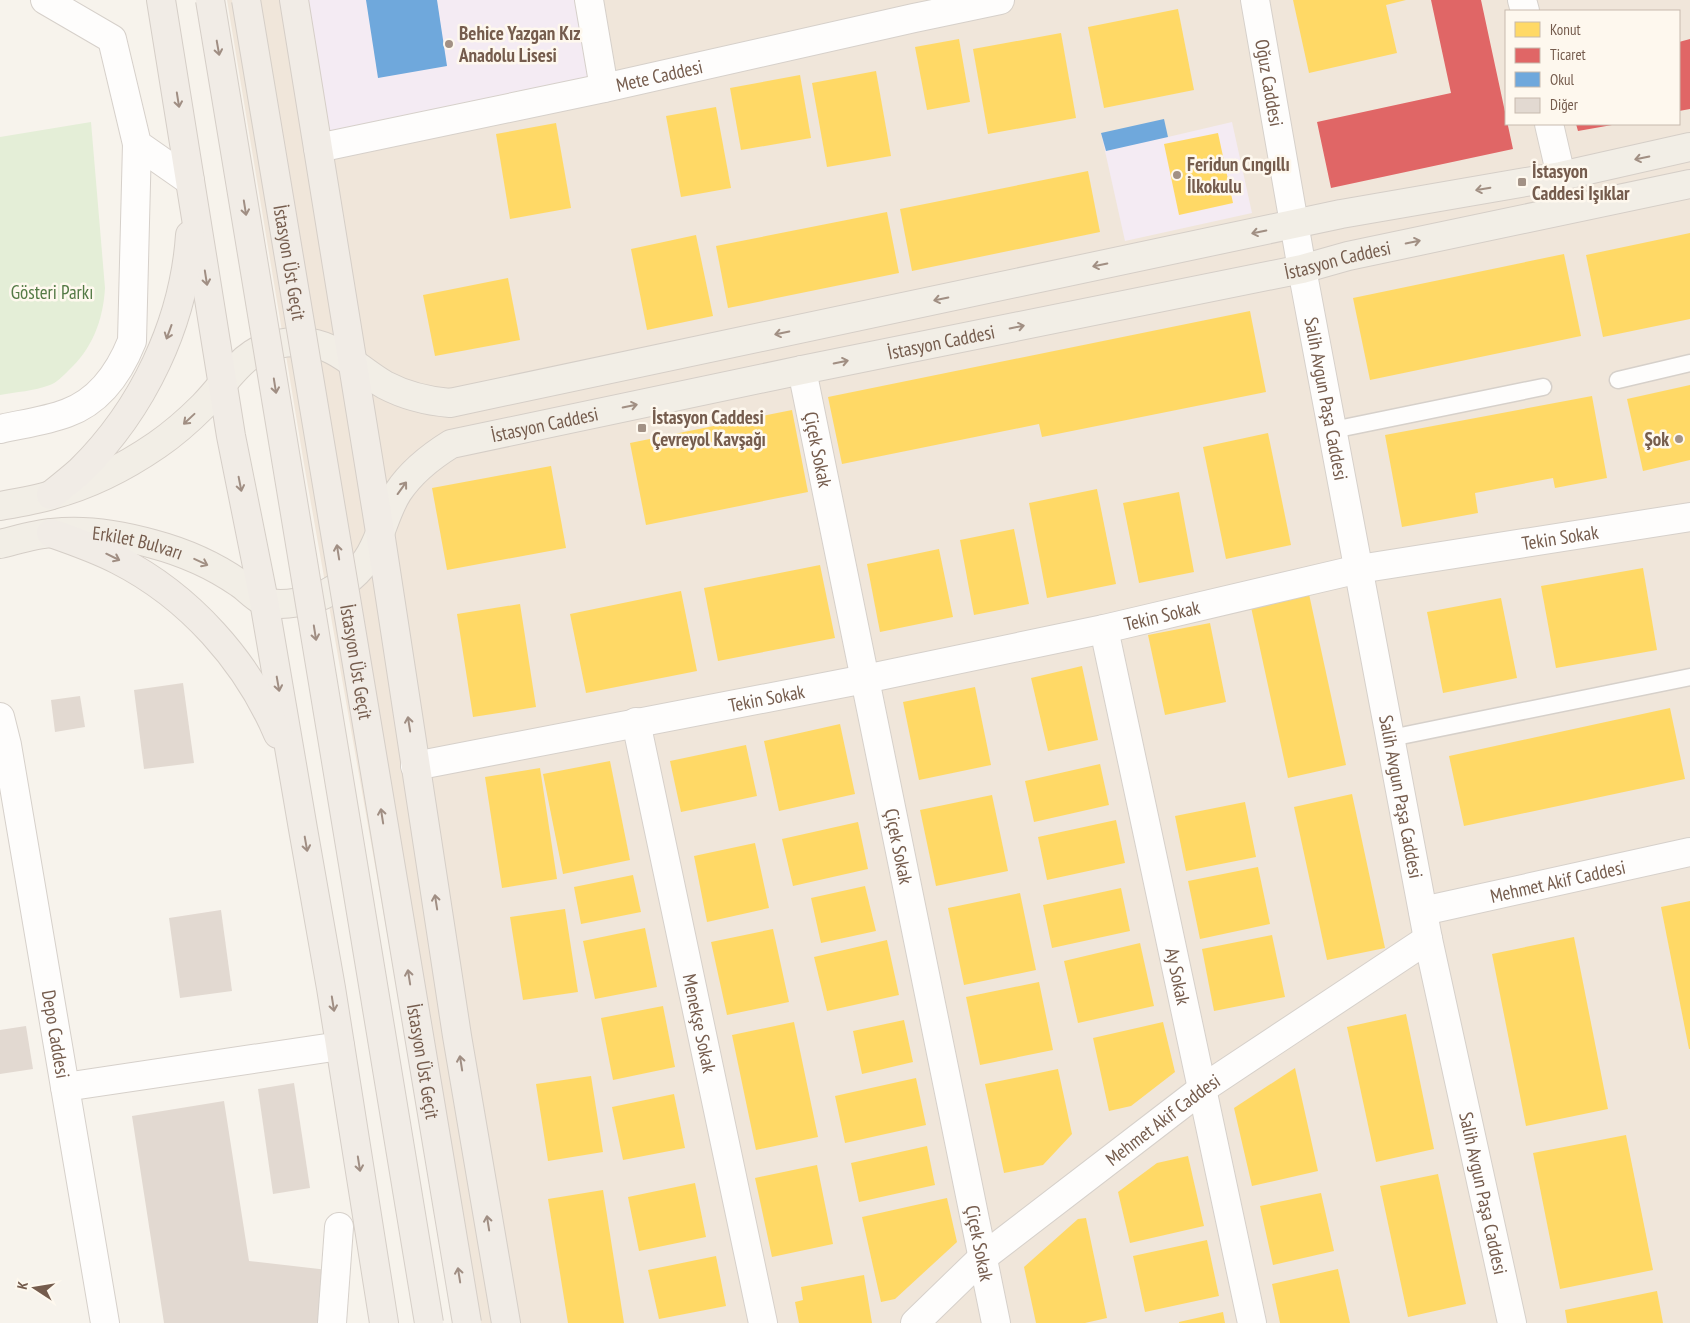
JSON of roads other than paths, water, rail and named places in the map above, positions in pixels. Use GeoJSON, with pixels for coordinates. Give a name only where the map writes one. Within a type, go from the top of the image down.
{"type":"FeatureCollection","features":[{"type":"Feature","properties":{"kind":"highway"},"geometry":{"type":"LineString","coordinates":[[161,0],[222,384],[264,601],[340,1046],[384,1323]]}},
{"type":"Feature","properties":{"kind":"highway","name":"İstasyon Üst Geçit"},"geometry":{"type":"LineString","coordinates":[[210,0],[429,1323]]}},
{"type":"Feature","properties":{"kind":"highway","name":"İstasyon Üst Geçit"},"geometry":{"type":"LineString","coordinates":[[246,0],[467,1323]]}},
{"type":"Feature","properties":{"kind":"highway"},"geometry":{"type":"LineString","coordinates":[[294,0],[380,532],[458,1046],[506,1323]]}},
{"type":"Feature","properties":{"kind":"highway"},"geometry":{"type":"LineString","coordinates":[[51,496],[80,470],[106,442],[129,412],[148,380],[163,349],[175,317],[184,283],[190,232],[190,181]]}},
{"type":"Feature","properties":{"kind":"highway"},"geometry":{"type":"LineString","coordinates":[[51,532],[86,545],[120,561],[152,580],[182,603],[209,628],[254,687],[286,754],[296,789]]}},
{"type":"Feature","properties":{"kind":"main road"},"geometry":{"type":"LineString","coordinates":[[0,506],[51,496],[107,474],[150,449],[182,426],[203,406],[242,361],[255,352],[284,342],[321,345],[338,352],[369,375],[404,394],[428,401],[450,403],[1350,212],[1561,176],[1690,147]]}},
{"type":"Feature","properties":{"kind":"main road","name":"İstasyon Caddesi"},"geometry":{"type":"LineString","coordinates":[[264,601],[280,603],[312,600],[341,585],[365,562],[374,548],[388,511],[398,492],[423,463],[451,444],[1302,268],[1348,256],[1690,184]]}},
{"type":"Feature","properties":{"kind":"main road","name":"Erkilet Bulvarı"},"geometry":{"type":"LineString","coordinates":[[0,544],[51,532],[86,532],[119,536],[182,553],[211,566],[238,582],[264,601]]}},
{"type":"Feature","properties":{"kind":"street"},"geometry":{"type":"LineString","coordinates":[[0,430],[68,413],[83,405],[109,382],[126,355],[132,341],[137,144],[112,39],[45,0]]}},
{"type":"Feature","properties":{"kind":"street"},"geometry":{"type":"LineString","coordinates":[[589,0],[604,88]]}},
{"type":"Feature","properties":{"kind":"street","name":"Mete Caddesi"},"geometry":{"type":"LineString","coordinates":[[318,148],[604,88],[912,9],[1000,0]]}},
{"type":"Feature","properties":{"kind":"street","name":"Oğuz Caddesi"},"geometry":{"type":"LineString","coordinates":[[1255,0],[1302,268]]}},
{"type":"Feature","properties":{"kind":"street"},"geometry":{"type":"LineString","coordinates":[[1549,125],[1561,176]]}},
{"type":"Feature","properties":{"kind":"street"},"geometry":{"type":"LineString","coordinates":[[137,144],[190,181]]}},
{"type":"Feature","properties":{"kind":"street","name":"Salih Avgun Paşa Caddesi"},"geometry":{"type":"LineString","coordinates":[[1302,268],[1428,939],[1512,1323]]}},
{"type":"Feature","properties":{"kind":"street","name":"Çiçek Sokak"},"geometry":{"type":"LineString","coordinates":[[802,370],[996,1323]]}},
{"type":"Feature","properties":{"kind":"street","name":"Tekin Sokak"},"geometry":{"type":"LineString","coordinates":[[415,766],[865,679],[1104,629],[1359,569],[1690,517]]}},
{"type":"Feature","properties":{"kind":"street","name":"Ay Sokak"},"geometry":{"type":"LineString","coordinates":[[1104,629],[1252,1323]]}},
{"type":"Feature","properties":{"kind":"street","name":"Depo Caddesi"},"geometry":{"type":"LineString","coordinates":[[0,716],[8,745],[105,1323]]}},
{"type":"Feature","properties":{"kind":"street","name":"Menekşe Sokak"},"geometry":{"type":"LineString","coordinates":[[636,722],[763,1323]]}},
{"type":"Feature","properties":{"kind":"street","name":"Mehmet Akif Caddesi"},"geometry":{"type":"LineString","coordinates":[[1424,911],[1690,852]]}},
{"type":"Feature","properties":{"kind":"street","name":"Mehmet Akif Caddesi"},"geometry":{"type":"LineString","coordinates":[[915,1323],[982,1258],[1202,1089],[1428,939]]}},
{"type":"Feature","properties":{"kind":"street"},"geometry":{"type":"LineString","coordinates":[[65,1087],[340,1046]]}},
{"type":"Feature","properties":{"kind":"street"},"geometry":{"type":"LineString","coordinates":[[332,1323],[339,1227]]}},
{"type":"Feature","properties":{"kind":"lane"},"geometry":{"type":"LineString","coordinates":[[1618,380],[1690,363]]}},
{"type":"Feature","properties":{"kind":"lane"},"geometry":{"type":"LineString","coordinates":[[1333,430],[1543,388]]}},
{"type":"Feature","properties":{"kind":"lane"},"geometry":{"type":"LineString","coordinates":[[1391,738],[1690,677]]}},
{"type":"Feature","properties":{"kind":"place","name":"Behice Yazgan Kız Anadolu Lisesi"},"geometry":{"type":"Point","coordinates":[449,44]}},
{"type":"Feature","properties":{"kind":"place","name":"Feridun Cıngıllı İlkokulu"},"geometry":{"type":"Point","coordinates":[1177,175]}},
{"type":"Feature","properties":{"kind":"place","name":"İstasyon Caddesi Işıklar"},"geometry":{"type":"Point","coordinates":[1522,182]}},
{"type":"Feature","properties":{"kind":"place","name":"İstasyon Caddesi Çevreyol Kavşağı"},"geometry":{"type":"Point","coordinates":[642,428]}},
{"type":"Feature","properties":{"kind":"place","name":"Şok"},"geometry":{"type":"Point","coordinates":[1679,439]}},
{"type":"Feature","properties":{"kind":"park label","name":"Gösteri Parkı"},"geometry":{"type":"Point","coordinates":[52,292]}}]}
